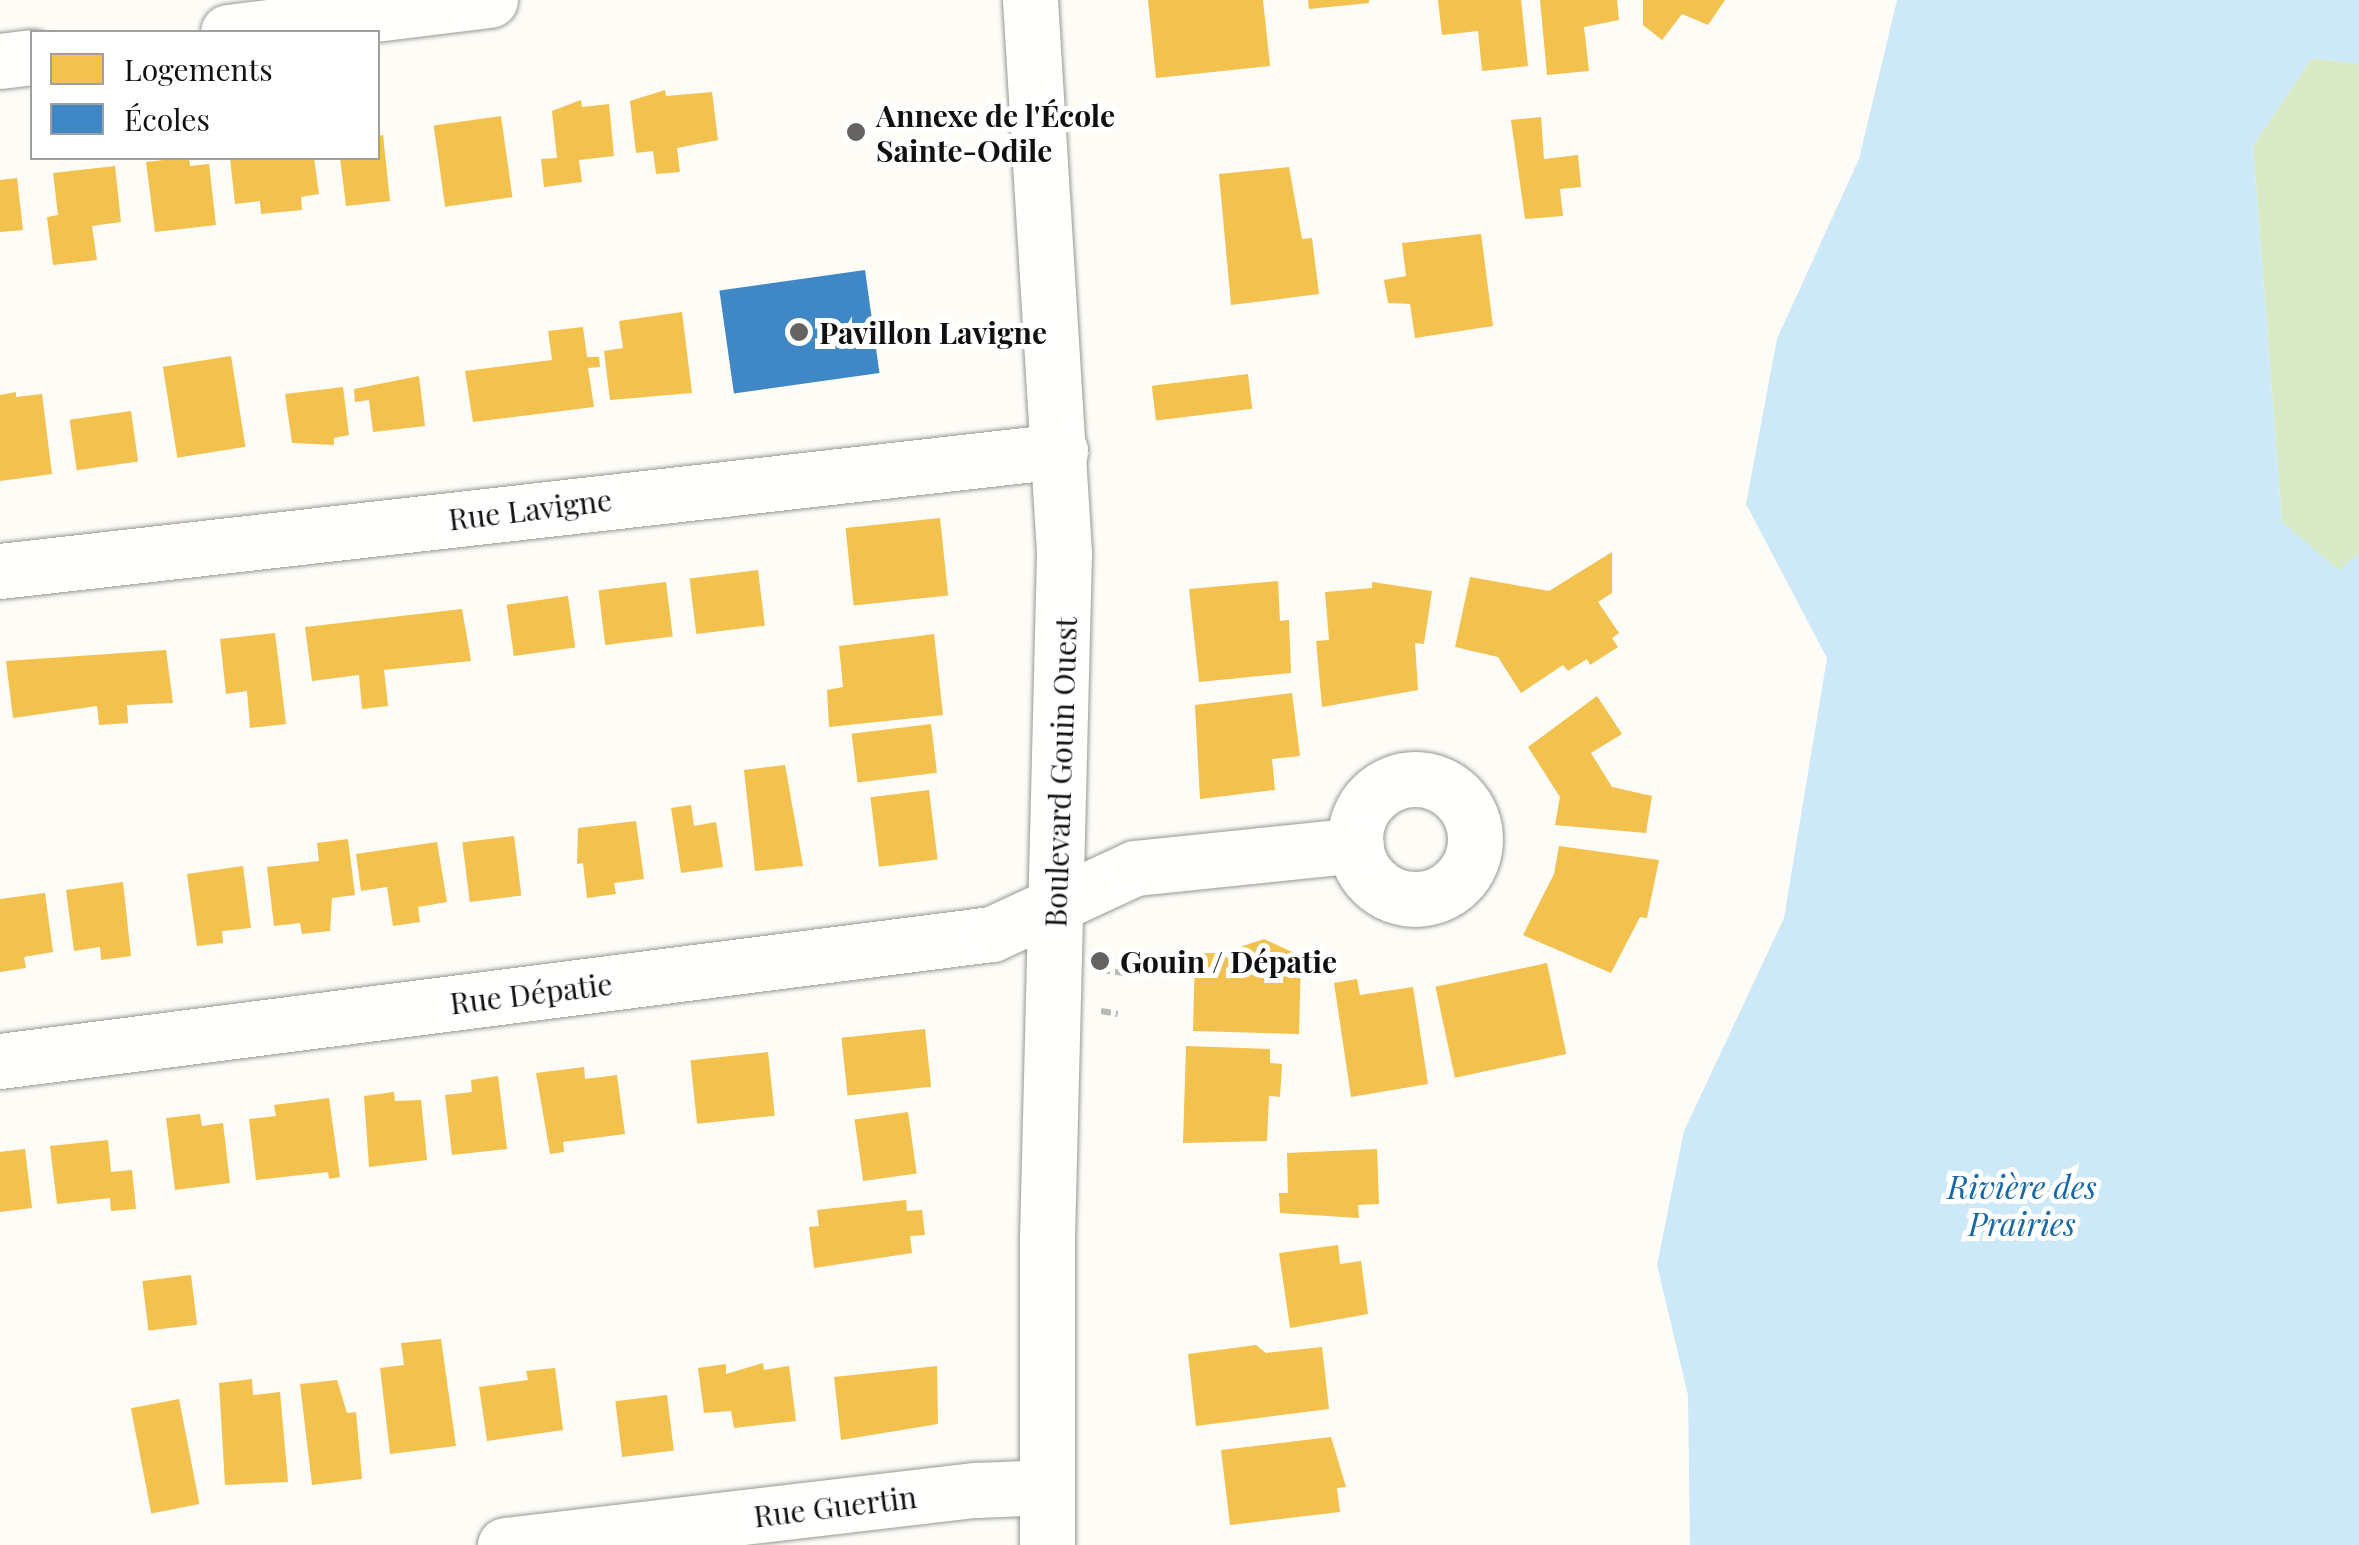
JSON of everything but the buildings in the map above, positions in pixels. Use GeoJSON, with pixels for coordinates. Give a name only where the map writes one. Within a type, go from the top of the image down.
{"type":"FeatureCollection","features":[{"type":"Feature","properties":{"kind":"street"},"geometry":{"type":"LineString","coordinates":[[244,30],[490,0]]}},
{"type":"Feature","properties":{"kind":"street","name":"Boulevard Gouin Ouest"},"geometry":{"type":"LineString","coordinates":[[1030,0],[1060,451],[1064,611],[1048,1545]]}},
{"type":"Feature","properties":{"kind":"street"},"geometry":{"type":"LineString","coordinates":[[0,61],[30,57]]}},
{"type":"Feature","properties":{"kind":"street","name":"Rue Lavigne"},"geometry":{"type":"LineString","coordinates":[[0,571],[1060,451]]}},
{"type":"Feature","properties":{"kind":"street","name":"Rue Dépatie"},"geometry":{"type":"LineString","coordinates":[[0,1061],[992,934],[1134,868],[1356,846]]}},
{"type":"Feature","properties":{"kind":"street","name":"Rue Guertin"},"geometry":{"type":"LineString","coordinates":[[505,1545],[976,1490],[1047,1488]]}},
{"type":"Feature","properties":{"kind":"path"},"geometry":{"type":"LineString","coordinates":[[1099,970],[1122,974]]}},
{"type":"Feature","properties":{"kind":"path"},"geometry":{"type":"LineString","coordinates":[[1095,1010],[1118,1014]]}},
{"type":"Feature","properties":{"kind":"green space"},"geometry":{"type":"Polygon","coordinates":[[[2312,58],[2359,64],[2359,553],[2339,571],[2282,522],[2253,146],[2312,58]]]}},
{"type":"Feature","properties":{"kind":"water","name":"Rivière des Prairies"},"geometry":{"type":"Polygon","coordinates":[[[1897,0],[2359,0],[2359,64],[2312,58],[2253,146],[2282,522],[2339,570],[2359,553],[2359,1545],[1690,1545],[1688,1395],[1657,1265],[1684,1131],[1784,918],[1827,658],[1746,504],[1777,339],[1859,159],[1897,0]]]}},
{"type":"Feature","properties":{"kind":"place","name":"Annexe de l'École Sainte-Odile"},"geometry":{"type":"Point","coordinates":[856,132]}},
{"type":"Feature","properties":{"kind":"place","name":"Pavillon Lavigne"},"geometry":{"type":"Point","coordinates":[799,332]}},
{"type":"Feature","properties":{"kind":"place","name":"Gouin / Dépatie"},"geometry":{"type":"Point","coordinates":[1100,961]}}]}
